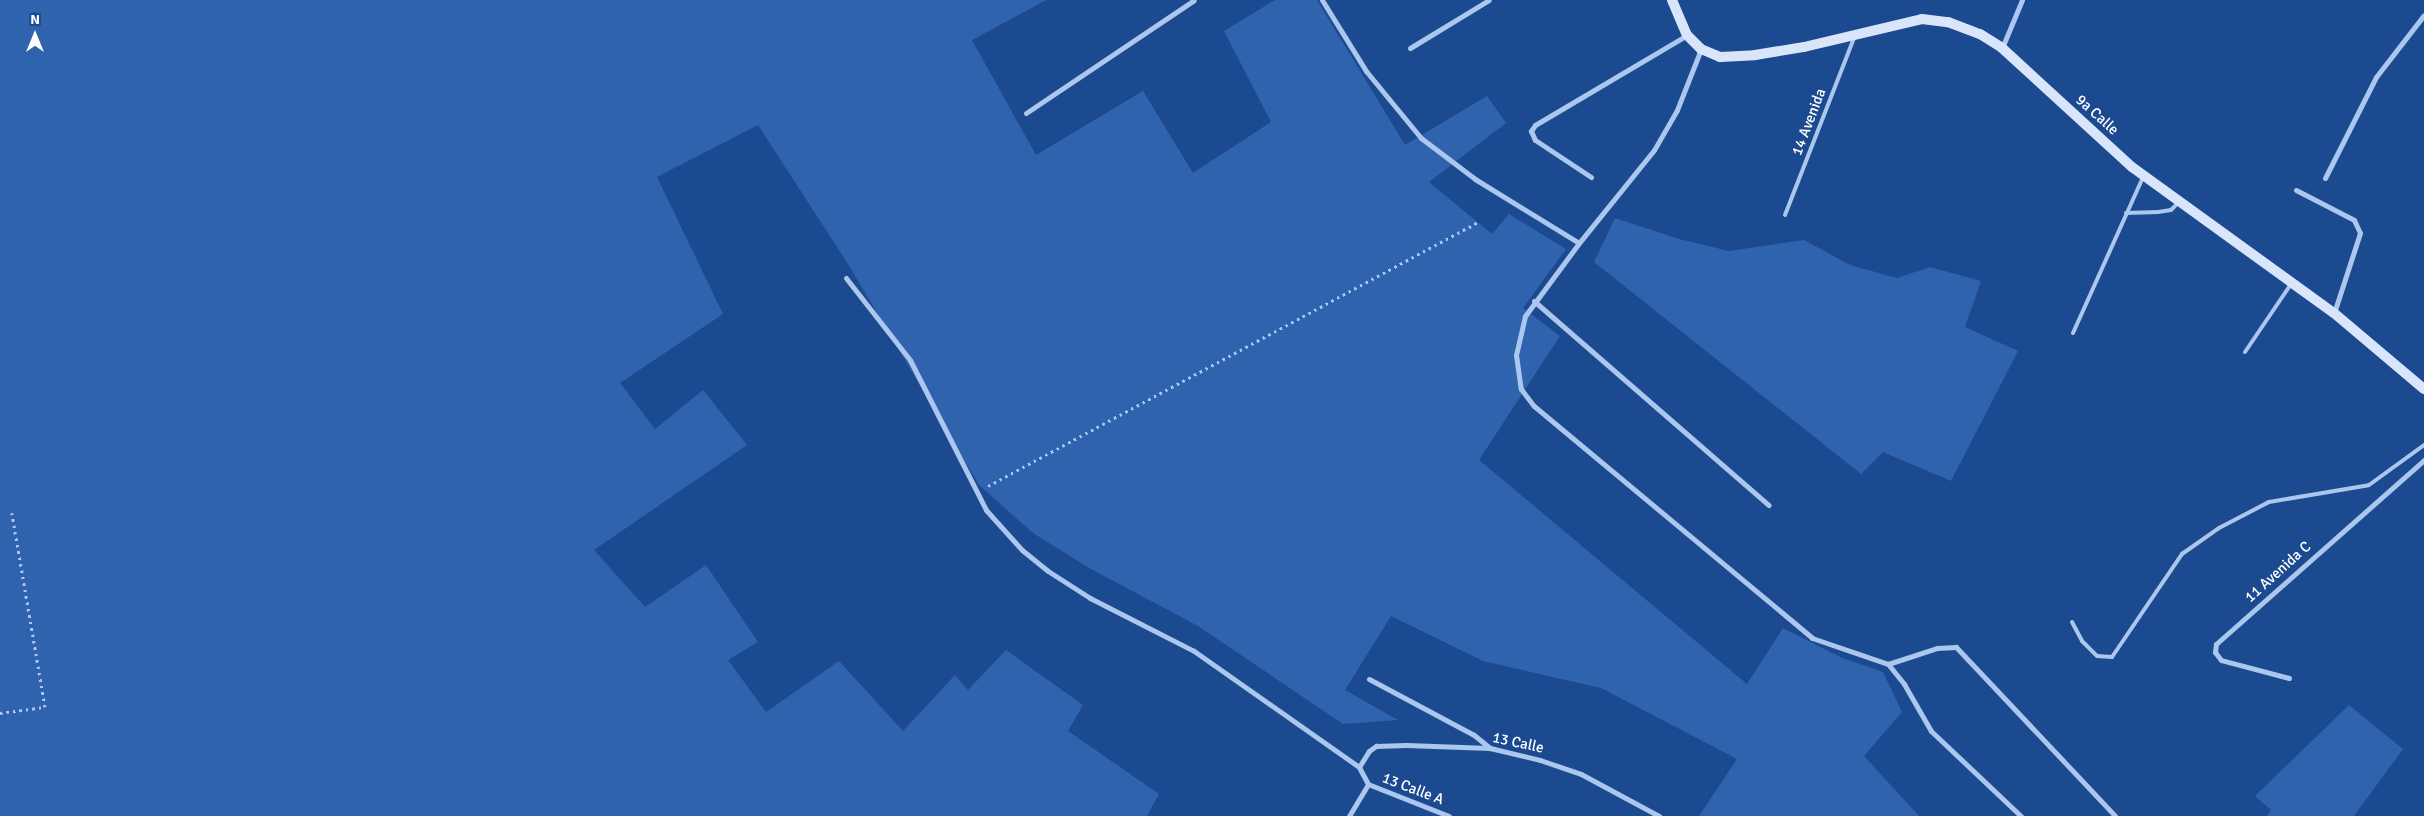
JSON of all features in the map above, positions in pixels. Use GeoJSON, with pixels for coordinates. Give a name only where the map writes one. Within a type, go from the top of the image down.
{"type":"FeatureCollection","features":[{"type":"Feature","properties":{"kind":"street"},"geometry":{"type":"LineString","coordinates":[[1026,113],[1194,0]]}},
{"type":"Feature","properties":{"kind":"street"},"geometry":{"type":"LineString","coordinates":[[1322,0],[1366,71],[1421,138],[1475,179],[1579,243]]}},
{"type":"Feature","properties":{"kind":"street"},"geometry":{"type":"LineString","coordinates":[[1410,48],[1489,0]]}},
{"type":"Feature","properties":{"kind":"street"},"geometry":{"type":"LineString","coordinates":[[1672,0],[1687,34],[1701,49],[1677,110],[1654,150],[1579,243],[1534,301],[1525,316],[1516,355],[1521,389],[1534,406],[1812,638],[1888,664],[1904,684],[1931,730],[2020,816]]}},
{"type":"Feature","properties":{"kind":"street"},"geometry":{"type":"LineString","coordinates":[[2002,48],[2022,0]]}},
{"type":"Feature","properties":{"kind":"street"},"geometry":{"type":"LineString","coordinates":[[2325,178],[2376,77],[2424,15]]}},
{"type":"Feature","properties":{"kind":"street","name":"9a Calle"},"geometry":{"type":"LineString","coordinates":[[1701,49],[1720,57],[1755,55],[1854,36],[1922,19],[1948,22],[1980,34],[2002,48],[2144,175],[2334,313],[2424,389]]}},
{"type":"Feature","properties":{"kind":"street"},"geometry":{"type":"LineString","coordinates":[[1591,177],[1534,140],[1531,131],[1535,125],[1687,34]]}},
{"type":"Feature","properties":{"kind":"street"},"geometry":{"type":"LineString","coordinates":[[2296,190],[2354,220],[2360,233],[2334,313]]}},
{"type":"Feature","properties":{"kind":"street"},"geometry":{"type":"LineString","coordinates":[[846,278],[910,360],[976,492],[998,524],[1048,571],[1090,598],[1194,651],[1359,767],[1368,784],[1348,816]]}},
{"type":"Feature","properties":{"kind":"street"},"geometry":{"type":"LineString","coordinates":[[1534,301],[1769,506]]}},
{"type":"Feature","properties":{"kind":"street","name":"11 Avenida C"},"geometry":{"type":"LineString","coordinates":[[2289,678],[2221,660],[2215,652],[2216,644],[2424,460]]}},
{"type":"Feature","properties":{"kind":"street"},"geometry":{"type":"LineString","coordinates":[[1888,664],[1937,648],[1956,647],[2115,816]]}},
{"type":"Feature","properties":{"kind":"street"},"geometry":{"type":"LineString","coordinates":[[1369,680],[1474,735],[1490,748]]}},
{"type":"Feature","properties":{"kind":"street","name":"13 Calle"},"geometry":{"type":"LineString","coordinates":[[1359,767],[1376,746],[1490,748],[1581,774],[1659,816]]}},
{"type":"Feature","properties":{"kind":"street","name":"13 Calle A"},"geometry":{"type":"LineString","coordinates":[[1368,784],[1449,816]]}},
{"type":"Feature","properties":{"kind":"lane","name":"14 Avenida"},"geometry":{"type":"LineString","coordinates":[[1785,216],[1854,36]]}},
{"type":"Feature","properties":{"kind":"lane"},"geometry":{"type":"LineString","coordinates":[[2073,334],[2144,175]]}},
{"type":"Feature","properties":{"kind":"lane"},"geometry":{"type":"LineString","coordinates":[[2126,213],[2171,210],[2179,202]]}},
{"type":"Feature","properties":{"kind":"lane"},"geometry":{"type":"LineString","coordinates":[[2245,352],[2292,282]]}},
{"type":"Feature","properties":{"kind":"lane"},"geometry":{"type":"LineString","coordinates":[[2072,622],[2082,641],[2097,656],[2112,657],[2182,554],[2219,528],[2269,502],[2369,485],[2424,444]]}},
{"type":"Feature","properties":{"kind":"path"},"geometry":{"type":"LineString","coordinates":[[976,492],[1478,222]]}},
{"type":"Feature","properties":{"kind":"path"},"geometry":{"type":"LineString","coordinates":[[0,713],[45,707],[12,513]]}},
{"type":"Feature","properties":{"kind":"shaded area"},"geometry":{"type":"Polygon","coordinates":[[[0,0],[1046,0],[972,40],[1036,155],[1143,91],[1193,173],[1271,122],[1224,31],[1275,0],[1317,0],[1405,145],[1487,96],[1506,123],[1429,182],[1492,234],[1509,214],[1566,249],[1523,308],[1560,336],[1479,460],[1747,684],[1783,628],[1840,657],[1883,672],[1902,712],[1864,756],[1919,816],[1699,816],[1737,759],[1601,688],[1483,661],[1391,616],[1345,690],[1398,720],[1343,724],[1198,626],[1089,568],[1033,533],[979,485],[848,264],[758,125],[657,177],[723,314],[620,383],[655,429],[703,390],[747,445],[594,550],[645,607],[706,565],[758,642],[728,660],[766,712],[839,661],[903,731],[955,675],[968,690],[1006,650],[1083,705],[1068,731],[1159,794],[1147,816],[0,816],[0,0]]]}},
{"type":"Feature","properties":{"kind":"shaded area"},"geometry":{"type":"Polygon","coordinates":[[[1615,218],[1679,239],[1729,251],[1804,240],[1850,265],[1897,278],[1930,267],[1981,281],[1965,327],[2018,351],[1951,481],[1883,452],[1861,474],[1594,262],[1615,218]]]}},
{"type":"Feature","properties":{"kind":"shaded area"},"geometry":{"type":"Polygon","coordinates":[[[2349,705],[2403,749],[2354,816],[2267,816],[2271,810],[2255,796],[2349,705]]]}}]}
